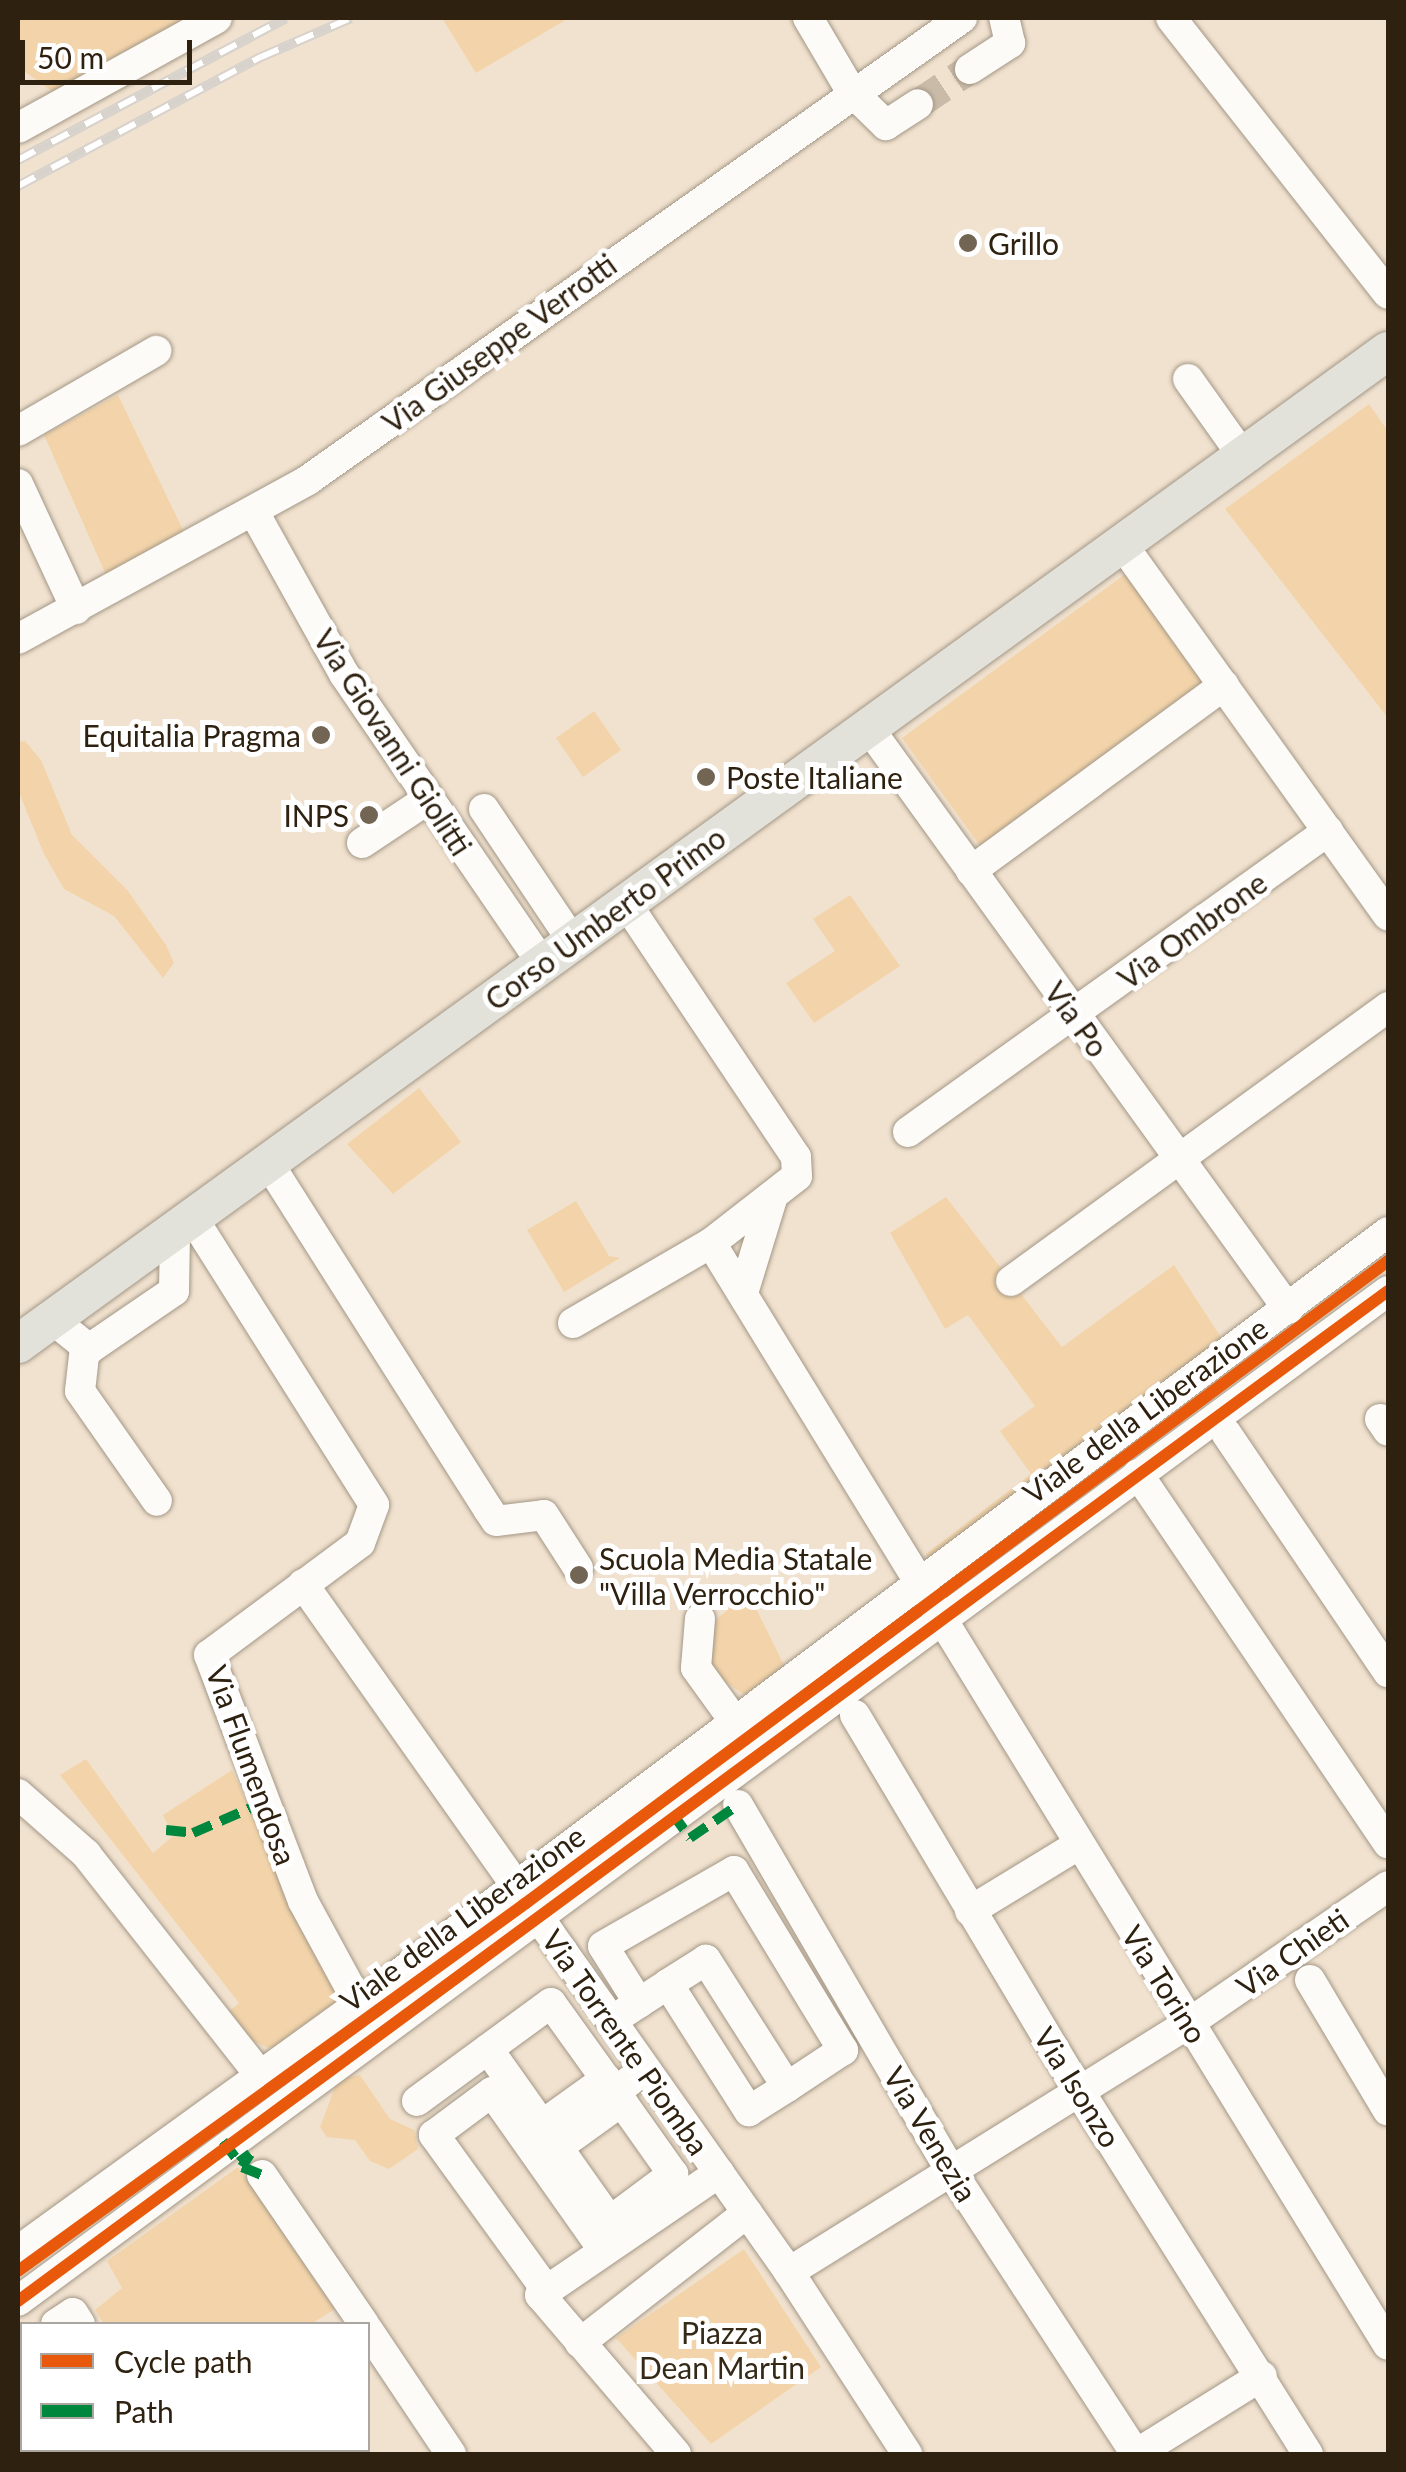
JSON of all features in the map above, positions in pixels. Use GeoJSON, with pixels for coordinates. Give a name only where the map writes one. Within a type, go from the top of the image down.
{"type":"FeatureCollection","features":[{"type":"Feature","properties":{"kind":"main road","name":"Corso Umberto Primo"},"geometry":{"type":"LineString","coordinates":[[18,1344],[1388,351]]}},
{"type":"Feature","properties":{"kind":"street"},"geometry":{"type":"LineString","coordinates":[[18,128],[217,18]]}},
{"type":"Feature","properties":{"kind":"street"},"geometry":{"type":"LineString","coordinates":[[808,18],[850,91],[886,125],[918,104]]}},
{"type":"Feature","properties":{"kind":"street","name":"Via Giuseppe Verrotti"},"geometry":{"type":"LineString","coordinates":[[18,639],[255,514],[850,91],[962,18]]}},
{"type":"Feature","properties":{"kind":"street"},"geometry":{"type":"LineString","coordinates":[[970,69],[1010,43],[1004,18]]}},
{"type":"Feature","properties":{"kind":"street"},"geometry":{"type":"LineString","coordinates":[[1171,18],[1388,294]]}},
{"type":"Feature","properties":{"kind":"street"},"geometry":{"type":"LineString","coordinates":[[18,430],[156,350]]}},
{"type":"Feature","properties":{"kind":"street"},"geometry":{"type":"LineString","coordinates":[[1188,379],[1242,455]]}},
{"type":"Feature","properties":{"kind":"street"},"geometry":{"type":"LineString","coordinates":[[18,484],[76,609]]}},
{"type":"Feature","properties":{"kind":"street","name":"Via Giovanni Giolitti"},"geometry":{"type":"LineString","coordinates":[[255,514],[344,674],[542,964]]}},
{"type":"Feature","properties":{"kind":"street"},"geometry":{"type":"LineString","coordinates":[[1122,544],[1388,916]]}},
{"type":"Feature","properties":{"kind":"street"},"geometry":{"type":"LineString","coordinates":[[971,872],[1224,686]]}},
{"type":"Feature","properties":{"kind":"street","name":"Via Po"},"geometry":{"type":"LineString","coordinates":[[868,727],[1288,1309]]}},
{"type":"Feature","properties":{"kind":"street"},"geometry":{"type":"LineString","coordinates":[[362,844],[428,799]]}},
{"type":"Feature","properties":{"kind":"street"},"geometry":{"type":"LineString","coordinates":[[484,809],[573,942]]}},
{"type":"Feature","properties":{"kind":"street","name":"Via Ombrone"},"geometry":{"type":"LineString","coordinates":[[908,1132],[1328,830]]}},
{"type":"Feature","properties":{"kind":"street"},"geometry":{"type":"LineString","coordinates":[[573,1322],[711,1242],[797,1176],[796,1158],[626,904]]}},
{"type":"Feature","properties":{"kind":"street"},"geometry":{"type":"LineString","coordinates":[[1011,1281],[1388,1007]]}},
{"type":"Feature","properties":{"kind":"street"},"geometry":{"type":"LineString","coordinates":[[270,1164],[496,1521],[544,1516],[578,1568]]}},
{"type":"Feature","properties":{"kind":"street"},"geometry":{"type":"LineString","coordinates":[[744,1293],[772,1198]]}},
{"type":"Feature","properties":{"kind":"street"},"geometry":{"type":"LineString","coordinates":[[85,1347],[174,1291],[184,1227]]}},
{"type":"Feature","properties":{"kind":"street","name":"Via Flumendosa"},"geometry":{"type":"LineString","coordinates":[[184,1227],[370,1490],[368,1533],[209,1655],[303,1901],[359,2004]]}},
{"type":"Feature","properties":{"kind":"street"},"geometry":{"type":"LineString","coordinates":[[18,2251],[359,2004],[1388,1232]]}},
{"type":"Feature","properties":{"kind":"street"},"geometry":{"type":"LineString","coordinates":[[711,1242],[944,1620]]}},
{"type":"Feature","properties":{"kind":"street","name":"Viale della Liberazione"},"geometry":{"type":"LineString","coordinates":[[18,2302],[1388,1291]]}},
{"type":"Feature","properties":{"kind":"street"},"geometry":{"type":"LineString","coordinates":[[52,1319],[85,1347]]}},
{"type":"Feature","properties":{"kind":"street"},"geometry":{"type":"LineString","coordinates":[[85,1347],[80,1391],[157,1502]]}},
{"type":"Feature","properties":{"kind":"street"},"geometry":{"type":"LineString","coordinates":[[1226,1432],[1388,1672]]}},
{"type":"Feature","properties":{"kind":"street"},"geometry":{"type":"LineString","coordinates":[[1138,1474],[1388,1843]]}},
{"type":"Feature","properties":{"kind":"street","name":"Via Torrente Piomba"},"geometry":{"type":"LineString","coordinates":[[303,1584],[514,1888],[789,2272],[907,2454]]}},
{"type":"Feature","properties":{"kind":"street"},"geometry":{"type":"LineString","coordinates":[[700,1619],[696,1668],[736,1722]]}},
{"type":"Feature","properties":{"kind":"street","name":"Via Torino"},"geometry":{"type":"LineString","coordinates":[[944,1620],[1078,1846],[1388,2346]]}},
{"type":"Feature","properties":{"kind":"street","name":"Via Isonzo"},"geometry":{"type":"LineString","coordinates":[[855,1715],[1080,2092],[1308,2454]]}},
{"type":"Feature","properties":{"kind":"street"},"geometry":{"type":"LineString","coordinates":[[18,1794],[86,1854],[260,2075]]}},
{"type":"Feature","properties":{"kind":"street","name":"Via Venezia"},"geometry":{"type":"LineString","coordinates":[[735,1819],[766,1852],[952,2172],[1136,2454]]}},
{"type":"Feature","properties":{"kind":"street"},"geometry":{"type":"LineString","coordinates":[[970,1910],[1078,1846]]}},
{"type":"Feature","properties":{"kind":"street"},"geometry":{"type":"LineString","coordinates":[[640,2002],[603,1946],[766,1852]]}},
{"type":"Feature","properties":{"kind":"street"},"geometry":{"type":"LineString","coordinates":[[668,1984],[749,2111],[842,2050],[734,1871]]}},
{"type":"Feature","properties":{"kind":"street","name":"Via Chieti"},"geometry":{"type":"LineString","coordinates":[[789,2272],[1190,2023],[1388,1886]]}},
{"type":"Feature","properties":{"kind":"street"},"geometry":{"type":"LineString","coordinates":[[612,2020],[706,1960],[786,2087]]}},
{"type":"Feature","properties":{"kind":"street"},"geometry":{"type":"LineString","coordinates":[[1310,1980],[1388,2111]]}},
{"type":"Feature","properties":{"kind":"street"},"geometry":{"type":"LineString","coordinates":[[417,2101],[488,2049],[550,2004],[673,2174],[610,2221],[488,2049]]}},
{"type":"Feature","properties":{"kind":"street"},"geometry":{"type":"LineString","coordinates":[[550,2136],[646,2069]]}},
{"type":"Feature","properties":{"kind":"street"},"geometry":{"type":"LineString","coordinates":[[604,2251],[492,2092],[434,2135],[580,2343],[676,2454]]}},
{"type":"Feature","properties":{"kind":"street"},"geometry":{"type":"LineString","coordinates":[[544,2293],[719,2172]]}},
{"type":"Feature","properties":{"kind":"street"},"geometry":{"type":"LineString","coordinates":[[262,2175],[356,2322]]}},
{"type":"Feature","properties":{"kind":"street"},"geometry":{"type":"LineString","coordinates":[[580,2343],[747,2213]]}},
{"type":"Feature","properties":{"kind":"street"},"geometry":{"type":"LineString","coordinates":[[59,2322],[73,2313],[79,2322]]}},
{"type":"Feature","properties":{"kind":"street"},"geometry":{"type":"LineString","coordinates":[[370,2341],[451,2454]]}},
{"type":"Feature","properties":{"kind":"street"},"geometry":{"type":"LineString","coordinates":[[1136,2454],[1262,2376]]}},
{"type":"Feature","properties":{"kind":"green space"},"geometry":{"type":"Polygon","coordinates":[[[18,18],[193,18],[59,96],[18,67],[18,18]]]}},
{"type":"Feature","properties":{"kind":"green space"},"geometry":{"type":"Polygon","coordinates":[[[442,18],[569,18],[476,73],[442,18]]]}},
{"type":"Feature","properties":{"kind":"green space"},"geometry":{"type":"Polygon","coordinates":[[[118,395],[185,534],[107,577],[44,435],[118,395]]]}},
{"type":"Feature","properties":{"kind":"green space"},"geometry":{"type":"Polygon","coordinates":[[[1369,404],[1388,431],[1388,718],[1225,509],[1369,404]]]}},
{"type":"Feature","properties":{"kind":"green space"},"geometry":{"type":"Polygon","coordinates":[[[1128,572],[1210,681],[981,847],[902,738],[1128,572]]]}},
{"type":"Feature","properties":{"kind":"green space"},"geometry":{"type":"Polygon","coordinates":[[[594,711],[621,750],[583,777],[556,738],[594,711]]]}},
{"type":"Feature","properties":{"kind":"green space"},"geometry":{"type":"Polygon","coordinates":[[[25,741],[41,760],[72,835],[128,891],[166,945],[174,963],[163,978],[114,916],[64,889],[44,854],[18,790],[18,742],[25,741]]]}},
{"type":"Feature","properties":{"kind":"green space"},"geometry":{"type":"Polygon","coordinates":[[[850,895],[900,966],[814,1023],[786,983],[835,951],[813,919],[850,895]]]}},
{"type":"Feature","properties":{"kind":"green space"},"geometry":{"type":"Polygon","coordinates":[[[419,1088],[461,1142],[393,1194],[347,1144],[419,1088]]]}},
{"type":"Feature","properties":{"kind":"green space"},"geometry":{"type":"Polygon","coordinates":[[[946,1197],[1062,1347],[1174,1265],[1228,1348],[934,1567],[926,1554],[1031,1474],[1000,1431],[1035,1406],[968,1315],[945,1329],[890,1233],[946,1197]]]}},
{"type":"Feature","properties":{"kind":"green space"},"geometry":{"type":"Polygon","coordinates":[[[576,1201],[609,1256],[620,1258],[564,1292],[527,1230],[576,1201]]]}},
{"type":"Feature","properties":{"kind":"green space"},"geometry":{"type":"Polygon","coordinates":[[[748,1592],[786,1669],[746,1696],[710,1671],[709,1626],[748,1592]]]}},
{"type":"Feature","properties":{"kind":"green space"},"geometry":{"type":"Polygon","coordinates":[[[86,1759],[153,1853],[173,1836],[163,1815],[232,1770],[342,2000],[283,2044],[269,2048],[245,2038],[226,2014],[239,2003],[60,1775],[86,1759]]]}},
{"type":"Feature","properties":{"kind":"green space"},"geometry":{"type":"Polygon","coordinates":[[[360,2075],[390,2119],[414,2130],[418,2149],[389,2169],[370,2161],[355,2140],[327,2137],[320,2127],[338,2079],[360,2075]]]}},
{"type":"Feature","properties":{"kind":"green space"},"geometry":{"type":"Polygon","coordinates":[[[238,2167],[335,2309],[314,2322],[103,2322],[95,2310],[122,2288],[107,2261],[238,2167]]]}},
{"type":"Feature","properties":{"kind":"green space","name":"Piazza Dean Martin"},"geometry":{"type":"Polygon","coordinates":[[[744,2249],[821,2367],[711,2444],[616,2338],[744,2249]]]}},
{"type":"Feature","properties":{"kind":"tunnel"},"geometry":{"type":"LineString","coordinates":[[918,104],[970,69]]}},
{"type":"Feature","properties":{"kind":"railway"},"geometry":{"type":"LineString","coordinates":[[18,160],[286,18]]}},
{"type":"Feature","properties":{"kind":"railway"},"geometry":{"type":"LineString","coordinates":[[18,186],[261,57],[351,18]]}},
{"type":"Feature","properties":{"kind":"marked path"},"geometry":{"type":"LineString","coordinates":[[166,1830],[193,1833],[262,1803]]}},
{"type":"Feature","properties":{"kind":"marked path"},"geometry":{"type":"LineString","coordinates":[[672,1813],[690,1838],[738,1805]]}},
{"type":"Feature","properties":{"kind":"marked path"},"geometry":{"type":"LineString","coordinates":[[223,2141],[239,2162],[250,2154],[242,2167],[262,2175]]}},
{"type":"Feature","properties":{"kind":"cycle path"},"geometry":{"type":"LineString","coordinates":[[18,2271],[526,1903],[1388,1261]]}},
{"type":"Feature","properties":{"kind":"cycle path"},"geometry":{"type":"LineString","coordinates":[[18,2301],[1388,1291]]}},
{"type":"Feature","properties":{"kind":"place","name":"Grillo"},"geometry":{"type":"Point","coordinates":[968,243]}},
{"type":"Feature","properties":{"kind":"place","name":"Equitalia Pragma"},"geometry":{"type":"Point","coordinates":[321,735]}},
{"type":"Feature","properties":{"kind":"place","name":"Poste Italiane"},"geometry":{"type":"Point","coordinates":[706,777]}},
{"type":"Feature","properties":{"kind":"place","name":"INPS"},"geometry":{"type":"Point","coordinates":[369,815]}},
{"type":"Feature","properties":{"kind":"place","name":"Scuola Media Statale \"Villa Verrocchio\""},"geometry":{"type":"Point","coordinates":[579,1575]}}]}
